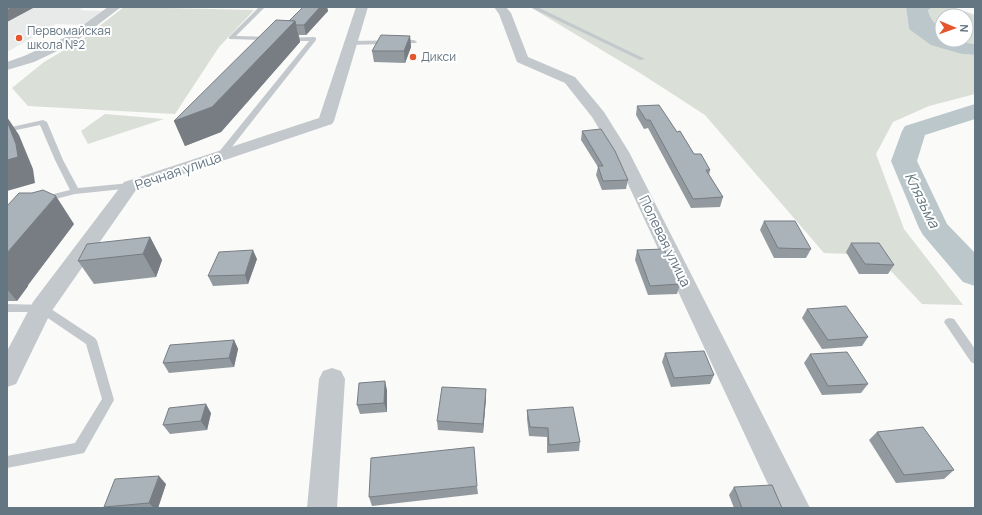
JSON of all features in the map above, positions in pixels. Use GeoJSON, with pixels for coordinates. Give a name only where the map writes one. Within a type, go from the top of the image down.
{"type":"FeatureCollection","features":[{"type":"Feature","properties":{"kind":"street"},"geometry":{"type":"LineString","coordinates":[[7,66],[29,59],[70,40],[115,7]]}},
{"type":"Feature","properties":{"kind":"street","name":"Речная улица"},"geometry":{"type":"LineString","coordinates":[[7,376],[41,308],[130,186],[326,121],[362,7]]}},
{"type":"Feature","properties":{"kind":"street","name":"Полевая улица"},"geometry":{"type":"LineString","coordinates":[[500,7],[505,13],[522,59],[570,80],[599,114],[621,152],[795,508]]}},
{"type":"Feature","properties":{"kind":"street"},"geometry":{"type":"LineString","coordinates":[[322,508],[332,379]]}},
{"type":"Feature","properties":{"kind":"lane"},"geometry":{"type":"LineString","coordinates":[[221,155],[314,39],[231,38],[262,7]]}},
{"type":"Feature","properties":{"kind":"lane"},"geometry":{"type":"LineString","coordinates":[[533,7],[642,59]]}},
{"type":"Feature","properties":{"kind":"lane"},"geometry":{"type":"LineString","coordinates":[[351,43],[414,42]]}},
{"type":"Feature","properties":{"kind":"lane"},"geometry":{"type":"LineString","coordinates":[[7,130],[43,122],[59,160],[75,191]]}},
{"type":"Feature","properties":{"kind":"lane"},"geometry":{"type":"LineString","coordinates":[[38,201],[75,191],[130,186]]}},
{"type":"Feature","properties":{"kind":"lane"},"geometry":{"type":"LineString","coordinates":[[7,308],[41,308],[91,341],[108,400],[79,449],[7,462]]}},
{"type":"Feature","properties":{"kind":"lane"},"geometry":{"type":"LineString","coordinates":[[950,322],[975,359]]}},
{"type":"Feature","properties":{"kind":"shaded area","name":"Первомайская школа №2"},"geometry":{"type":"Polygon","coordinates":[[[7,7],[84,7],[79,10],[102,11],[82,25],[56,24],[7,52],[7,7]]]}},
{"type":"Feature","properties":{"kind":"shaded area"},"geometry":{"type":"Polygon","coordinates":[[[124,7],[254,10],[219,47],[175,114],[28,106],[12,88],[44,62],[83,39],[124,7]]]}},
{"type":"Feature","properties":{"kind":"shaded area"},"geometry":{"type":"Polygon","coordinates":[[[530,7],[906,7],[909,29],[934,41],[934,48],[949,48],[962,54],[975,55],[975,94],[929,106],[893,122],[876,154],[904,229],[963,305],[922,304],[876,255],[824,253],[705,115],[640,73],[530,7]]]}},
{"type":"Feature","properties":{"kind":"shaded area"},"geometry":{"type":"Polygon","coordinates":[[[906,7],[933,7],[928,10],[934,22],[934,46],[909,29],[906,7]]]}},
{"type":"Feature","properties":{"kind":"shaded area"},"geometry":{"type":"Polygon","coordinates":[[[933,7],[955,8],[934,8],[934,23],[929,17],[928,10],[933,7]]]}},
{"type":"Feature","properties":{"kind":"shaded area"},"geometry":{"type":"Polygon","coordinates":[[[974,15],[975,15],[974,44],[974,15]]]}},
{"type":"Feature","properties":{"kind":"shaded area"},"geometry":{"type":"Polygon","coordinates":[[[975,44],[975,55],[962,54],[941,48],[974,48],[975,44]]]}},
{"type":"Feature","properties":{"kind":"shaded area"},"geometry":{"type":"Polygon","coordinates":[[[105,114],[164,119],[88,144],[81,131],[105,114]]]}},
{"type":"Feature","properties":{"kind":"building"},"geometry":{"type":"Polygon","coordinates":[[[303,7],[320,7],[304,25],[296,25],[295,21],[289,21],[303,7]]]}},
{"type":"Feature","properties":{"kind":"building"},"geometry":{"type":"Polygon","coordinates":[[[276,20],[295,21],[212,107],[174,121],[276,20]]]}},
{"type":"Feature","properties":{"kind":"building"},"geometry":{"type":"Polygon","coordinates":[[[381,35],[410,36],[404,51],[372,51],[381,35]]]}},
{"type":"Feature","properties":{"kind":"building"},"geometry":{"type":"Polygon","coordinates":[[[659,105],[677,132],[680,131],[694,154],[701,154],[710,170],[706,170],[723,197],[693,199],[650,120],[646,120],[637,106],[659,105]]]}},
{"type":"Feature","properties":{"kind":"building"},"geometry":{"type":"Polygon","coordinates":[[[7,121],[16,144],[18,157],[7,160],[7,121]]]}},
{"type":"Feature","properties":{"kind":"building"},"geometry":{"type":"Polygon","coordinates":[[[601,129],[615,151],[628,180],[603,181],[598,166],[603,166],[582,131],[601,129]]]}},
{"type":"Feature","properties":{"kind":"building"},"geometry":{"type":"Polygon","coordinates":[[[43,190],[56,196],[7,253],[7,206],[19,193],[32,193],[43,190]]]}},
{"type":"Feature","properties":{"kind":"building"},"geometry":{"type":"Polygon","coordinates":[[[764,221],[795,221],[811,249],[778,248],[764,221]]]}},
{"type":"Feature","properties":{"kind":"building"},"geometry":{"type":"Polygon","coordinates":[[[150,237],[143,254],[78,261],[87,244],[150,237]]]}},
{"type":"Feature","properties":{"kind":"building"},"geometry":{"type":"Polygon","coordinates":[[[851,243],[879,243],[894,265],[865,264],[851,243]]]}},
{"type":"Feature","properties":{"kind":"building"},"geometry":{"type":"Polygon","coordinates":[[[664,249],[680,284],[650,286],[637,250],[664,249]]]}},
{"type":"Feature","properties":{"kind":"building"},"geometry":{"type":"Polygon","coordinates":[[[253,250],[245,275],[208,276],[219,252],[253,250]]]}},
{"type":"Feature","properties":{"kind":"building"},"geometry":{"type":"Polygon","coordinates":[[[846,306],[868,337],[828,340],[807,309],[846,306]]]}},
{"type":"Feature","properties":{"kind":"building"},"geometry":{"type":"Polygon","coordinates":[[[234,340],[229,358],[163,363],[170,345],[234,340]]]}},
{"type":"Feature","properties":{"kind":"building"},"geometry":{"type":"Polygon","coordinates":[[[704,351],[714,375],[674,378],[665,353],[704,351]]]}},
{"type":"Feature","properties":{"kind":"building"},"geometry":{"type":"Polygon","coordinates":[[[847,352],[868,384],[828,386],[810,354],[847,352]]]}},
{"type":"Feature","properties":{"kind":"building"},"geometry":{"type":"Polygon","coordinates":[[[385,381],[384,403],[357,405],[359,383],[385,381]]]}},
{"type":"Feature","properties":{"kind":"building"},"geometry":{"type":"Polygon","coordinates":[[[442,387],[486,389],[483,424],[437,421],[442,387]]]}},
{"type":"Feature","properties":{"kind":"building"},"geometry":{"type":"Polygon","coordinates":[[[206,404],[201,421],[163,425],[169,408],[206,404]]]}},
{"type":"Feature","properties":{"kind":"building"},"geometry":{"type":"Polygon","coordinates":[[[573,407],[580,442],[549,445],[548,428],[530,427],[527,410],[573,407]]]}},
{"type":"Feature","properties":{"kind":"building"},"geometry":{"type":"Polygon","coordinates":[[[923,427],[954,470],[904,475],[877,432],[923,427]]]}},
{"type":"Feature","properties":{"kind":"building"},"geometry":{"type":"Polygon","coordinates":[[[474,447],[477,486],[369,497],[371,458],[474,447]]]}},
{"type":"Feature","properties":{"kind":"building"},"geometry":{"type":"Polygon","coordinates":[[[159,476],[149,503],[104,507],[115,479],[159,476]]]}},
{"type":"Feature","properties":{"kind":"building"},"geometry":{"type":"Polygon","coordinates":[[[772,485],[782,508],[742,508],[734,487],[772,485]]]}},
{"type":"Feature","properties":{"kind":"waterway","name":"Клязьма"},"geometry":{"type":"LineString","coordinates":[[975,111],[914,131],[904,161],[934,228],[975,274]]}},
{"type":"Feature","properties":{"kind":"place","name":"Первомайская школа №2"},"geometry":{"type":"Point","coordinates":[19,38]}},
{"type":"Feature","properties":{"kind":"place","name":"Дикси"},"geometry":{"type":"Point","coordinates":[413,57]}}]}
